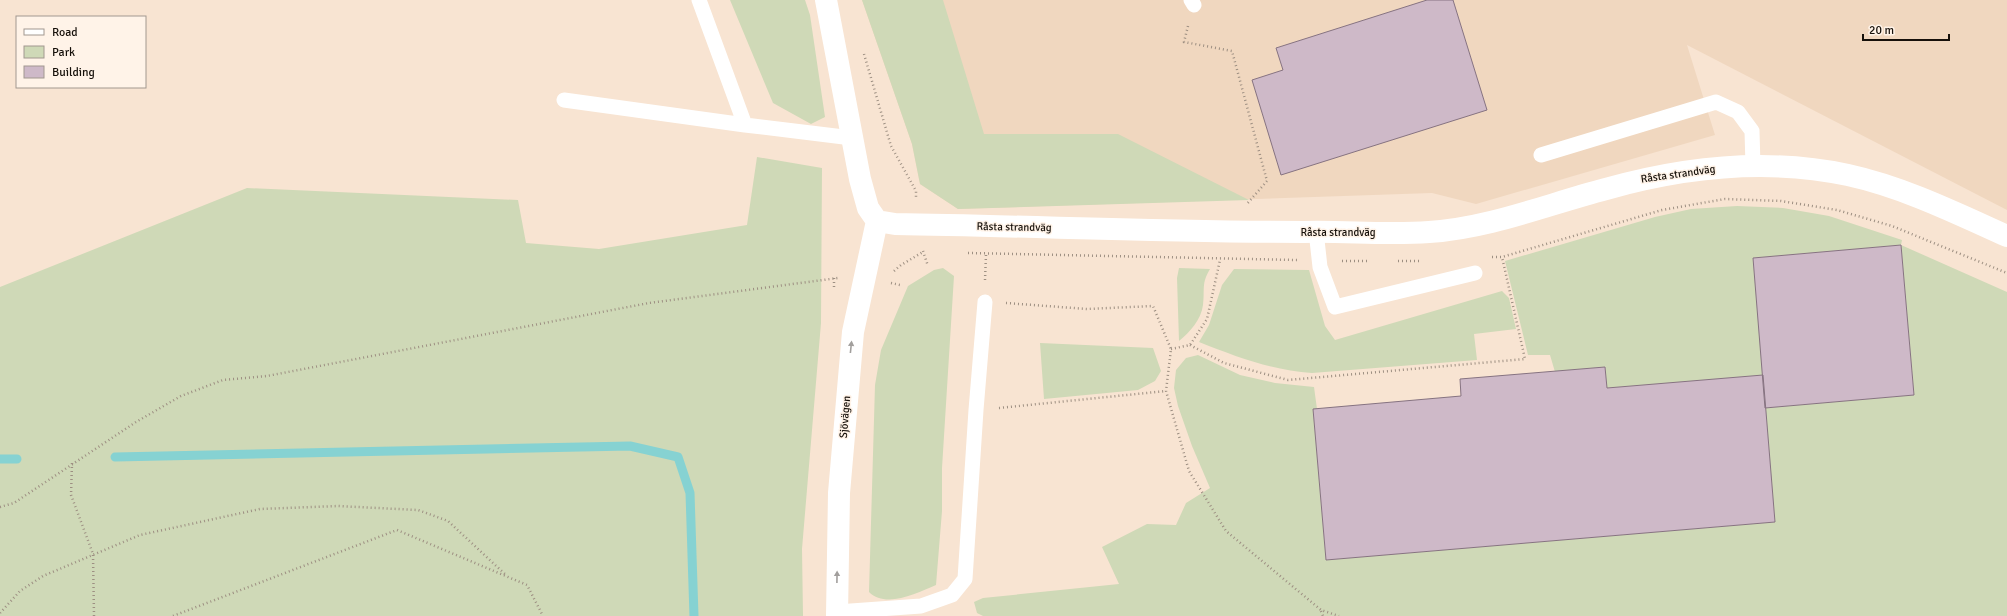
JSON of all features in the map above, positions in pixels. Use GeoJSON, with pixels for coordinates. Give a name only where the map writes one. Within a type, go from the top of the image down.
{"type":"FeatureCollection","features":[{"type":"Feature","properties":{"kind":"street"},"geometry":{"type":"LineString","coordinates":[[826,0],[860,179],[868,208],[877,221]]}},
{"type":"Feature","properties":{"kind":"street","name":"Råsta strandväg"},"geometry":{"type":"LineString","coordinates":[[877,221],[916,225],[1241,232],[1429,232],[1472,227],[1654,176],[1705,169],[1753,166],[1800,169],[1848,175],[1894,189],[2007,236]]}},
{"type":"Feature","properties":{"kind":"street","name":"Sjövägen"},"geometry":{"type":"LineString","coordinates":[[837,614],[839,494],[851,347],[877,221]]}},
{"type":"Feature","properties":{"kind":"lane"},"geometry":{"type":"LineString","coordinates":[[699,0],[745,125]]}},
{"type":"Feature","properties":{"kind":"lane"},"geometry":{"type":"LineString","coordinates":[[564,100],[852,138]]}},
{"type":"Feature","properties":{"kind":"lane"},"geometry":{"type":"LineString","coordinates":[[1541,154],[1716,102],[1738,112],[1752,131],[1753,166]]}},
{"type":"Feature","properties":{"kind":"lane"},"geometry":{"type":"LineString","coordinates":[[1316,232],[1320,267],[1335,307],[1475,273]]}},
{"type":"Feature","properties":{"kind":"lane"},"geometry":{"type":"LineString","coordinates":[[837,614],[921,606],[952,595],[965,579],[985,302]]}},
{"type":"Feature","properties":{"kind":"path"},"geometry":{"type":"LineString","coordinates":[[1184,42],[1232,51],[1267,181],[1243,207]]}},
{"type":"Feature","properties":{"kind":"path"},"geometry":{"type":"LineString","coordinates":[[864,51],[891,146],[916,191],[916,225],[928,266]]}},
{"type":"Feature","properties":{"kind":"path"},"geometry":{"type":"LineString","coordinates":[[1489,258],[1502,257],[1662,210],[1724,199],[1781,201],[1837,210],[1892,226],[2007,273]]}},
{"type":"Feature","properties":{"kind":"path"},"geometry":{"type":"LineString","coordinates":[[892,273],[901,264],[923,252]]}},
{"type":"Feature","properties":{"kind":"path"},"geometry":{"type":"LineString","coordinates":[[1339,616],[1320,610],[1226,531],[1190,471],[1166,391],[1170,349],[1153,306],[1087,309],[985,302],[986,255],[1220,260],[1376,261]]}},
{"type":"Feature","properties":{"kind":"path"},"geometry":{"type":"LineString","coordinates":[[1170,349],[1190,345],[1224,363],[1288,380],[1525,359],[1502,257]]}},
{"type":"Feature","properties":{"kind":"path"},"geometry":{"type":"LineString","coordinates":[[1190,345],[1207,319],[1220,260]]}},
{"type":"Feature","properties":{"kind":"path"},"geometry":{"type":"LineString","coordinates":[[1391,261],[1423,262]]}},
{"type":"Feature","properties":{"kind":"path"},"geometry":{"type":"LineString","coordinates":[[0,507],[14,503],[72,463],[136,422],[181,396],[223,380],[267,376],[648,303],[834,278]]}},
{"type":"Feature","properties":{"kind":"path"},"geometry":{"type":"LineString","coordinates":[[976,410],[1166,391]]}},
{"type":"Feature","properties":{"kind":"path"},"geometry":{"type":"LineString","coordinates":[[72,463],[70,495],[93,554],[94,616]]}},
{"type":"Feature","properties":{"kind":"path"},"geometry":{"type":"LineString","coordinates":[[0,613],[20,591],[43,576],[140,534],[260,510],[338,506],[418,510],[448,521],[507,576]]}},
{"type":"Feature","properties":{"kind":"path"},"geometry":{"type":"LineString","coordinates":[[173,616],[397,530],[527,585],[543,616]]}},
{"type":"Feature","properties":{"kind":"path"},"geometry":{"type":"LineString","coordinates":[[1320,610],[1323,616]]}},
{"type":"Feature","properties":{"kind":"shaded area"},"geometry":{"type":"Polygon","coordinates":[[[862,0],[2007,0],[2007,210],[1687,45],[1715,135],[1476,204],[1432,193],[958,209],[920,184],[912,144],[862,0]]]}},
{"type":"Feature","properties":{"kind":"green space"},"geometry":{"type":"Polygon","coordinates":[[[730,0],[805,0],[810,15],[825,117],[811,124],[773,103],[730,0]]]}},
{"type":"Feature","properties":{"kind":"green space"},"geometry":{"type":"Polygon","coordinates":[[[862,0],[943,0],[984,134],[1118,134],[1249,200],[958,209],[920,184],[912,144],[862,0]]]}},
{"type":"Feature","properties":{"kind":"green space"},"geometry":{"type":"Polygon","coordinates":[[[757,157],[822,168],[821,323],[802,549],[803,616],[0,616],[0,287],[247,188],[518,200],[526,243],[599,249],[747,225],[757,157]]]}},
{"type":"Feature","properties":{"kind":"green space"},"geometry":{"type":"Polygon","coordinates":[[[1737,206],[1783,208],[1829,216],[1902,240],[1901,245],[1753,258],[1763,375],[1607,388],[1605,367],[1555,372],[1550,355],[1528,355],[1505,261],[1655,217],[1691,209],[1737,206]]]}},
{"type":"Feature","properties":{"kind":"green space"},"geometry":{"type":"Polygon","coordinates":[[[1901,245],[2007,292],[2007,616],[983,616],[977,613],[974,602],[983,598],[1119,584],[1102,547],[1147,524],[1176,525],[1186,503],[1210,488],[1192,446],[1178,406],[1174,388],[1176,370],[1186,358],[1198,355],[1240,375],[1275,383],[1314,387],[1317,409],[1313,409],[1326,560],[1775,522],[1765,408],[1914,395],[1901,245]]]}},
{"type":"Feature","properties":{"kind":"green space"},"geometry":{"type":"Polygon","coordinates":[[[943,268],[954,276],[942,468],[942,511],[936,585],[902,598],[884,599],[876,597],[869,592],[875,385],[881,350],[908,286],[934,270],[943,268]]]}},
{"type":"Feature","properties":{"kind":"green space"},"geometry":{"type":"Polygon","coordinates":[[[1179,268],[1210,269],[1204,283],[1203,305],[1200,316],[1191,330],[1179,341],[1177,278],[1179,268]]]}},
{"type":"Feature","properties":{"kind":"green space"},"geometry":{"type":"Polygon","coordinates":[[[1234,269],[1309,270],[1325,326],[1335,340],[1502,291],[1509,298],[1516,329],[1474,334],[1477,360],[1312,373],[1282,369],[1241,358],[1199,342],[1209,325],[1222,285],[1234,269]]]}},
{"type":"Feature","properties":{"kind":"green space"},"geometry":{"type":"Polygon","coordinates":[[[1040,343],[1153,348],[1161,371],[1155,381],[1138,390],[1044,399],[1040,343]]]}},
{"type":"Feature","properties":{"kind":"building"},"geometry":{"type":"Polygon","coordinates":[[[1427,0],[1453,0],[1487,110],[1281,175],[1252,80],[1283,70],[1276,48],[1427,0]]]}},
{"type":"Feature","properties":{"kind":"building"},"geometry":{"type":"Polygon","coordinates":[[[1901,245],[1914,395],[1765,408],[1753,258],[1901,245]]]}},
{"type":"Feature","properties":{"kind":"building"},"geometry":{"type":"Polygon","coordinates":[[[1605,367],[1607,388],[1763,375],[1775,522],[1326,560],[1313,409],[1461,396],[1460,379],[1605,367]]]}},
{"type":"Feature","properties":{"kind":"waterway"},"geometry":{"type":"LineString","coordinates":[[115,457],[630,446],[678,457],[690,493],[694,616]]}},
{"type":"Feature","properties":{"kind":"waterway"},"geometry":{"type":"LineString","coordinates":[[0,459],[17,459]]}}]}
